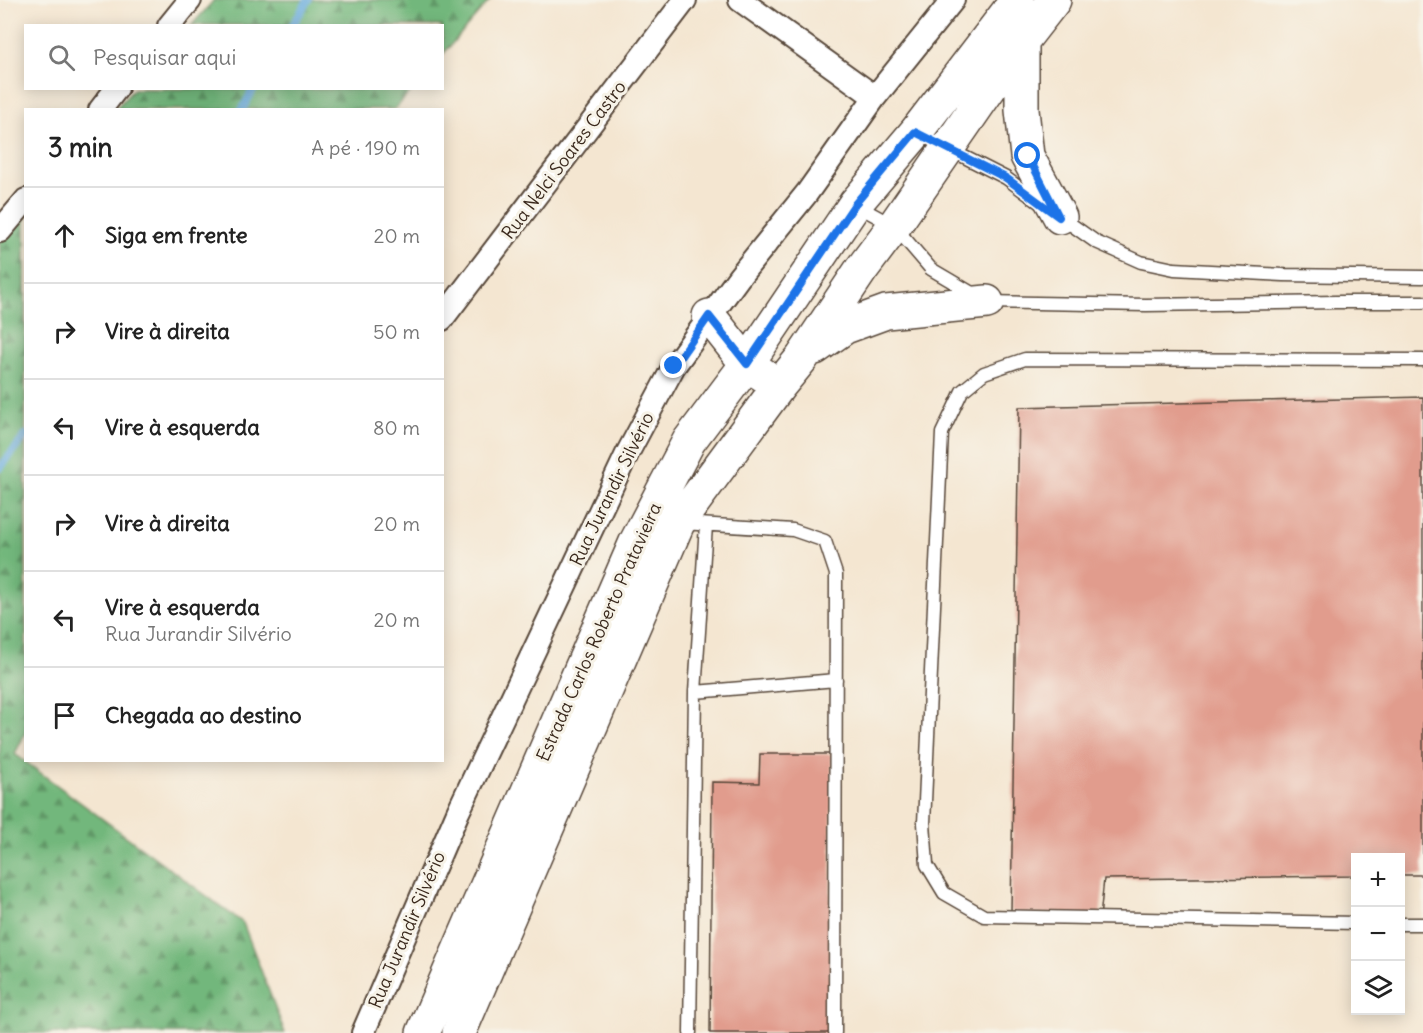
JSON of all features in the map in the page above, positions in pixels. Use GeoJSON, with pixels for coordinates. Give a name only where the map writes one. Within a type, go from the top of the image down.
{"type":"FeatureCollection","features":[{"type":"Feature","properties":{"kind":"main road","name":"Estrada Carlos Roberto Pratavieira"},"geometry":{"type":"LineString","coordinates":[[423,1033],[636,542],[689,441],[747,364],[855,204],[915,132],[1017,0]]}},
{"type":"Feature","properties":{"kind":"main road","name":"Estrada Carlos Roberto Pratavieira"},"geometry":{"type":"LineString","coordinates":[[459,1033],[692,524],[778,386],[802,358],[1022,41],[1054,0]]}},
{"type":"Feature","properties":{"kind":"main road"},"geometry":{"type":"LineString","coordinates":[[1022,41],[1022,110],[1028,156],[1059,217]]}},
{"type":"Feature","properties":{"kind":"main road"},"geometry":{"type":"LineString","coordinates":[[802,358],[845,327],[886,312],[987,302]]}},
{"type":"Feature","properties":{"kind":"main road"},"geometry":{"type":"LineString","coordinates":[[709,316],[747,364],[778,386]]}},
{"type":"Feature","properties":{"kind":"street"},"geometry":{"type":"LineString","coordinates":[[171,24],[189,0]]}},
{"type":"Feature","properties":{"kind":"street","name":"Rua Nelci Soares Castro"},"geometry":{"type":"LineString","coordinates":[[444,316],[684,0]]}},
{"type":"Feature","properties":{"kind":"street"},"geometry":{"type":"LineString","coordinates":[[740,0],[875,97]]}},
{"type":"Feature","properties":{"kind":"street","name":"Rua Jurandir Silvério"},"geometry":{"type":"LineString","coordinates":[[363,1033],[458,812],[627,454],[674,366],[709,316],[807,193],[875,97],[953,0]]}},
{"type":"Feature","properties":{"kind":"street"},"geometry":{"type":"LineString","coordinates":[[102,108],[115,90]]}},
{"type":"Feature","properties":{"kind":"street"},"geometry":{"type":"LineString","coordinates":[[0,231],[24,202]]}},
{"type":"Feature","properties":{"kind":"lane"},"geometry":{"type":"LineString","coordinates":[[915,132],[1006,178],[1059,217],[1105,246],[1141,262],[1174,269],[1283,275],[1423,277]]}},
{"type":"Feature","properties":{"kind":"lane"},"geometry":{"type":"LineString","coordinates":[[855,204],[894,226],[931,269],[987,302],[1146,305],[1423,302]]}},
{"type":"Feature","properties":{"kind":"lane"},"geometry":{"type":"LineString","coordinates":[[1351,923],[984,916],[944,892],[927,865],[924,823],[942,433],[962,391],[984,373],[1024,359],[1423,360]]}},
{"type":"Feature","properties":{"kind":"lane"},"geometry":{"type":"LineString","coordinates":[[690,1033],[694,692],[692,524],[792,530],[825,541],[836,574],[835,1033]]}},
{"type":"Feature","properties":{"kind":"lane"},"geometry":{"type":"LineString","coordinates":[[694,692],[836,680]]}},
{"type":"Feature","properties":{"kind":"lane"},"geometry":{"type":"LineString","coordinates":[[1405,924],[1423,924]]}},
{"type":"Feature","properties":{"kind":"green space"},"geometry":{"type":"Polygon","coordinates":[[[214,0],[490,0],[444,53],[444,24],[193,24],[214,0]]]}},
{"type":"Feature","properties":{"kind":"green space"},"geometry":{"type":"Polygon","coordinates":[[[133,90],[412,90],[396,108],[116,108],[133,90]]]}},
{"type":"Feature","properties":{"kind":"green space"},"geometry":{"type":"Polygon","coordinates":[[[24,206],[24,735],[15,754],[243,923],[285,1033],[0,1033],[0,233],[24,206]]]}},
{"type":"Feature","properties":{"kind":"building"},"geometry":{"type":"Polygon","coordinates":[[[1423,397],[1423,875],[1405,875],[1405,853],[1351,853],[1351,876],[1104,879],[1100,918],[1011,912],[1019,407],[1423,397]]]}},
{"type":"Feature","properties":{"kind":"building"},"geometry":{"type":"Polygon","coordinates":[[[760,754],[832,754],[830,1033],[710,1033],[712,782],[759,783],[760,754]]]}},
{"type":"Feature","properties":{"kind":"waterway"},"geometry":{"type":"LineString","coordinates":[[293,24],[308,0]]}},
{"type":"Feature","properties":{"kind":"waterway"},"geometry":{"type":"LineString","coordinates":[[243,108],[253,90]]}},
{"type":"Feature","properties":{"kind":"waterway"},"geometry":{"type":"LineString","coordinates":[[0,468],[24,438]]}},
{"type":"Feature","properties":{"kind":"route"},"geometry":{"type":"LineString","coordinates":[[674,366],[709,316],[747,364],[855,204],[915,132],[1006,178],[1059,217],[1028,156]]}}]}
